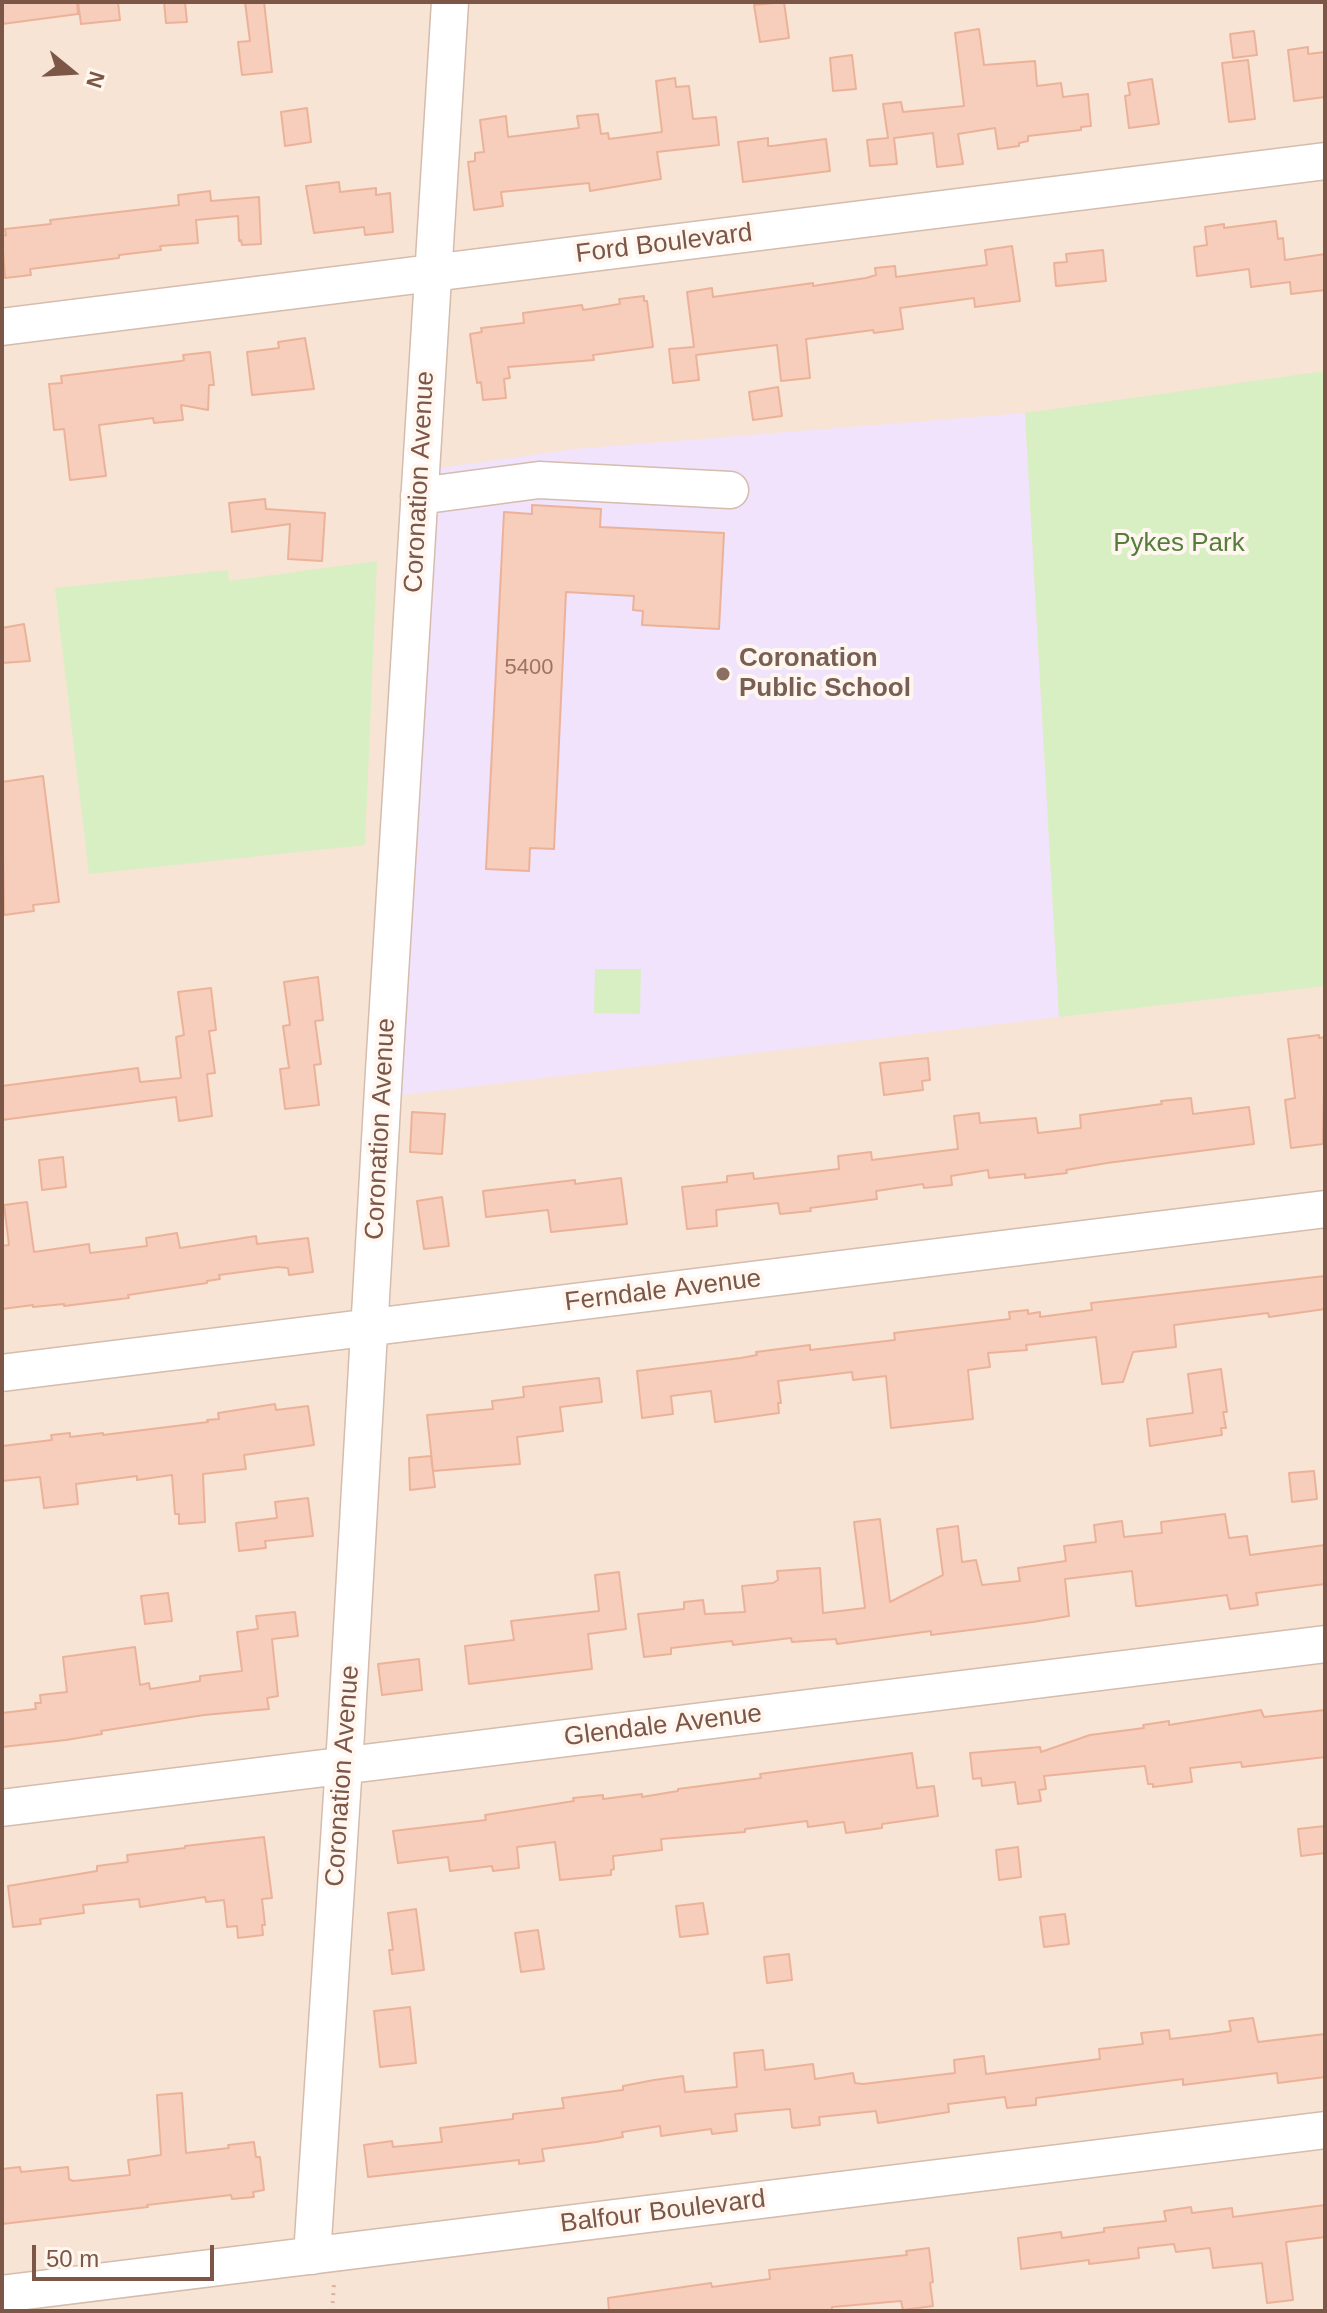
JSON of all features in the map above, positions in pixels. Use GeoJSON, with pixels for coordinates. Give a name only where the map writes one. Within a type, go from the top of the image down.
{"type":"FeatureCollection","features":[{"type":"Feature","properties":{"kind":"street","name":"Coronation Avenue"},"geometry":{"type":"LineString","coordinates":[[323,2263],[344,1766],[450,2]]}},
{"type":"Feature","properties":{"kind":"street","name":"Ford Boulevard"},"geometry":{"type":"LineString","coordinates":[[2,327],[1325,161]]}},
{"type":"Feature","properties":{"kind":"street"},"geometry":{"type":"LineString","coordinates":[[419,496],[539,480],[730,490]]}},
{"type":"Feature","properties":{"kind":"street","name":"Ferndale Avenue"},"geometry":{"type":"LineString","coordinates":[[2,1373],[1325,1209]]}},
{"type":"Feature","properties":{"kind":"street","name":"Glendale Avenue"},"geometry":{"type":"LineString","coordinates":[[2,1808],[1325,1644]]}},
{"type":"Feature","properties":{"kind":"street","name":"Balfour Boulevard"},"geometry":{"type":"LineString","coordinates":[[2,2294],[323,2263],[1325,2130]]}},
{"type":"Feature","properties":{"kind":"path"},"geometry":{"type":"LineString","coordinates":[[323,2263],[332,2311]]}},
{"type":"Feature","properties":{"kind":"shaded area"},"geometry":{"type":"Polygon","coordinates":[[[2,2],[1325,2],[1325,2311],[2,2311],[2,2]]]}},
{"type":"Feature","properties":{"kind":"shaded area","name":"Coronation Public School"},"geometry":{"type":"Polygon","coordinates":[[[1025,413],[1059,1017],[376,1098],[419,471],[575,449],[1025,413]]]}},
{"type":"Feature","properties":{"kind":"green space","name":"Pykes Park"},"geometry":{"type":"Polygon","coordinates":[[[1325,371],[1325,986],[1059,1017],[1025,413],[1325,371]]]}},
{"type":"Feature","properties":{"kind":"green space"},"geometry":{"type":"Polygon","coordinates":[[[377,561],[365,845],[89,874],[55,588],[228,570],[229,581],[377,561]]]}},
{"type":"Feature","properties":{"kind":"green space"},"geometry":{"type":"Polygon","coordinates":[[[595,969],[641,969],[640,1014],[594,1013],[595,969]]]}},
{"type":"Feature","properties":{"kind":"building"},"geometry":{"type":"Polygon","coordinates":[[[2,2],[77,2],[78,14],[2,24],[2,2]]]}},
{"type":"Feature","properties":{"kind":"building"},"geometry":{"type":"Polygon","coordinates":[[[78,2],[118,2],[120,20],[81,24],[78,2]]]}},
{"type":"Feature","properties":{"kind":"building"},"geometry":{"type":"Polygon","coordinates":[[[164,2],[185,2],[187,22],[166,23],[164,2]]]}},
{"type":"Feature","properties":{"kind":"building"},"geometry":{"type":"Polygon","coordinates":[[[245,2],[264,2],[272,72],[242,75],[238,42],[250,41],[245,2]]]}},
{"type":"Feature","properties":{"kind":"building"},"geometry":{"type":"Polygon","coordinates":[[[784,2],[789,38],[760,42],[754,5],[784,2]]]}},
{"type":"Feature","properties":{"kind":"building"},"geometry":{"type":"Polygon","coordinates":[[[979,29],[984,65],[1035,61],[1037,86],[1061,83],[1063,97],[1088,94],[1091,126],[1028,136],[1028,141],[1019,143],[1019,146],[998,149],[995,128],[958,134],[963,164],[937,167],[933,133],[894,138],[897,164],[870,166],[867,140],[888,138],[883,104],[901,102],[903,112],[964,106],[955,33],[979,29]]]}},
{"type":"Feature","properties":{"kind":"building"},"geometry":{"type":"Polygon","coordinates":[[[1254,31],[1257,55],[1233,58],[1230,34],[1254,31]]]}},
{"type":"Feature","properties":{"kind":"building"},"geometry":{"type":"Polygon","coordinates":[[[1308,47],[1308,54],[1325,52],[1325,97],[1294,101],[1288,50],[1308,47]]]}},
{"type":"Feature","properties":{"kind":"building"},"geometry":{"type":"Polygon","coordinates":[[[852,55],[856,89],[833,91],[830,58],[852,55]]]}},
{"type":"Feature","properties":{"kind":"building"},"geometry":{"type":"Polygon","coordinates":[[[1248,60],[1255,119],[1229,122],[1222,63],[1248,60]]]}},
{"type":"Feature","properties":{"kind":"building"},"geometry":{"type":"Polygon","coordinates":[[[675,78],[676,87],[689,86],[693,119],[716,117],[719,145],[657,152],[661,179],[590,191],[589,183],[501,192],[503,206],[474,210],[468,162],[475,161],[475,153],[484,152],[480,120],[506,116],[508,137],[579,128],[577,116],[598,114],[601,134],[608,133],[609,139],[662,132],[656,81],[675,78]]]}},
{"type":"Feature","properties":{"kind":"building"},"geometry":{"type":"Polygon","coordinates":[[[1152,79],[1159,124],[1129,128],[1125,96],[1130,95],[1128,83],[1152,79]]]}},
{"type":"Feature","properties":{"kind":"building"},"geometry":{"type":"Polygon","coordinates":[[[307,108],[311,142],[285,146],[281,112],[307,108]]]}},
{"type":"Feature","properties":{"kind":"building"},"geometry":{"type":"Polygon","coordinates":[[[768,138],[768,146],[826,139],[830,171],[743,182],[738,142],[768,138]]]}},
{"type":"Feature","properties":{"kind":"building"},"geometry":{"type":"Polygon","coordinates":[[[339,182],[340,192],[376,188],[376,195],[390,193],[393,232],[365,235],[364,227],[314,233],[306,186],[339,182]]]}},
{"type":"Feature","properties":{"kind":"building"},"geometry":{"type":"Polygon","coordinates":[[[210,191],[211,201],[259,197],[261,244],[242,245],[239,241],[238,216],[196,220],[198,243],[160,246],[161,250],[119,255],[119,258],[30,269],[31,275],[5,278],[2,236],[6,235],[5,229],[51,224],[50,220],[179,205],[178,195],[210,191]]]}},
{"type":"Feature","properties":{"kind":"building"},"geometry":{"type":"Polygon","coordinates":[[[1276,221],[1278,239],[1283,238],[1285,260],[1325,254],[1325,290],[1291,294],[1290,282],[1251,287],[1249,269],[1197,276],[1194,247],[1207,245],[1205,227],[1224,224],[1224,228],[1276,221]]]}},
{"type":"Feature","properties":{"kind":"building"},"geometry":{"type":"Polygon","coordinates":[[[1012,246],[1020,301],[975,307],[974,298],[900,308],[903,329],[806,339],[810,378],[781,381],[777,345],[696,355],[699,380],[673,383],[669,349],[694,347],[687,292],[712,288],[713,297],[866,278],[876,275],[875,268],[895,266],[896,277],[987,265],[985,250],[1012,246]]]}},
{"type":"Feature","properties":{"kind":"building"},"geometry":{"type":"Polygon","coordinates":[[[1103,250],[1106,281],[1056,286],[1054,263],[1067,262],[1066,254],[1103,250]]]}},
{"type":"Feature","properties":{"kind":"building"},"geometry":{"type":"Polygon","coordinates":[[[644,296],[653,347],[593,355],[594,360],[508,367],[510,378],[504,379],[506,398],[483,400],[481,382],[477,383],[470,334],[482,332],[481,328],[524,323],[523,313],[582,305],[583,310],[620,304],[619,299],[644,296]]]}},
{"type":"Feature","properties":{"kind":"building"},"geometry":{"type":"Polygon","coordinates":[[[305,338],[314,389],[252,395],[247,352],[279,348],[278,342],[305,338]]]}},
{"type":"Feature","properties":{"kind":"building"},"geometry":{"type":"Polygon","coordinates":[[[210,352],[214,385],[209,385],[208,410],[181,405],[183,420],[154,423],[153,418],[99,425],[106,476],[70,480],[64,429],[54,430],[49,384],[62,383],[61,376],[181,361],[184,360],[183,355],[210,352]]]}},
{"type":"Feature","properties":{"kind":"building"},"geometry":{"type":"Polygon","coordinates":[[[778,387],[782,416],[753,420],[749,392],[778,387]]]}},
{"type":"Feature","properties":{"kind":"building"},"geometry":{"type":"Polygon","coordinates":[[[265,499],[266,509],[325,513],[322,561],[288,559],[290,524],[232,532],[229,503],[265,499]]]}},
{"type":"Feature","properties":{"kind":"building"},"geometry":{"type":"Polygon","coordinates":[[[532,505],[601,509],[600,527],[724,533],[719,629],[642,625],[643,611],[633,610],[634,596],[566,592],[554,849],[530,848],[529,871],[486,869],[504,512],[532,514],[532,505]]]}},
{"type":"Feature","properties":{"kind":"building"},"geometry":{"type":"Polygon","coordinates":[[[24,624],[30,661],[2,663],[2,628],[24,624]]]}},
{"type":"Feature","properties":{"kind":"building"},"geometry":{"type":"Polygon","coordinates":[[[43,776],[59,902],[33,905],[34,911],[4,915],[2,782],[43,776]]]}},
{"type":"Feature","properties":{"kind":"building"},"geometry":{"type":"Polygon","coordinates":[[[318,977],[323,1020],[315,1021],[321,1064],[314,1065],[319,1105],[285,1109],[280,1069],[289,1068],[283,1026],[290,1025],[284,982],[318,977]]]}},
{"type":"Feature","properties":{"kind":"building"},"geometry":{"type":"Polygon","coordinates":[[[211,988],[216,1030],[209,1031],[215,1073],[207,1074],[212,1116],[179,1121],[176,1097],[2,1120],[2,1086],[138,1068],[140,1082],[181,1078],[176,1037],[184,1035],[178,992],[211,988]]]}},
{"type":"Feature","properties":{"kind":"building"},"geometry":{"type":"Polygon","coordinates":[[[1319,1035],[1319,1038],[1325,1037],[1323,1144],[1291,1148],[1285,1100],[1295,1098],[1288,1039],[1319,1035]]]}},
{"type":"Feature","properties":{"kind":"building"},"geometry":{"type":"Polygon","coordinates":[[[928,1058],[930,1080],[922,1081],[923,1090],[884,1095],[880,1063],[928,1058]]]}},
{"type":"Feature","properties":{"kind":"building"},"geometry":{"type":"Polygon","coordinates":[[[1191,1098],[1193,1114],[1249,1107],[1254,1144],[1107,1163],[1066,1170],[1067,1173],[1025,1178],[1025,1174],[989,1178],[988,1170],[951,1176],[952,1185],[924,1188],[923,1184],[876,1191],[877,1199],[810,1208],[811,1211],[780,1214],[778,1203],[716,1210],[717,1226],[687,1229],[682,1187],[727,1182],[727,1176],[753,1173],[754,1179],[839,1169],[838,1156],[871,1152],[872,1160],[958,1149],[954,1116],[979,1113],[980,1123],[1036,1118],[1038,1133],[1081,1128],[1080,1115],[1191,1098]]]}},
{"type":"Feature","properties":{"kind":"building"},"geometry":{"type":"Polygon","coordinates":[[[412,1112],[445,1114],[442,1154],[410,1152],[412,1112]]]}},
{"type":"Feature","properties":{"kind":"building"},"geometry":{"type":"Polygon","coordinates":[[[63,1157],[66,1187],[42,1190],[39,1160],[63,1157]]]}},
{"type":"Feature","properties":{"kind":"building"},"geometry":{"type":"Polygon","coordinates":[[[621,1178],[627,1224],[551,1232],[548,1210],[486,1217],[483,1191],[621,1178]]]}},
{"type":"Feature","properties":{"kind":"building"},"geometry":{"type":"Polygon","coordinates":[[[442,1197],[449,1246],[424,1249],[417,1201],[442,1197]]]}},
{"type":"Feature","properties":{"kind":"building"},"geometry":{"type":"Polygon","coordinates":[[[27,1202],[34,1252],[89,1244],[90,1253],[147,1246],[146,1238],[177,1233],[180,1248],[256,1236],[257,1244],[308,1238],[313,1272],[289,1275],[288,1268],[278,1267],[219,1275],[220,1279],[207,1283],[128,1295],[129,1298],[2,1309],[2,1246],[9,1245],[4,1205],[27,1202]]]}},
{"type":"Feature","properties":{"kind":"building"},"geometry":{"type":"Polygon","coordinates":[[[1325,1276],[1325,1309],[1174,1325],[1176,1347],[1133,1352],[1123,1382],[1102,1384],[1096,1337],[1026,1345],[1027,1350],[988,1353],[990,1367],[968,1370],[973,1419],[891,1428],[886,1376],[853,1380],[852,1372],[778,1381],[779,1413],[715,1422],[711,1391],[671,1396],[673,1414],[642,1418],[637,1371],[741,1358],[757,1355],[756,1352],[810,1345],[810,1350],[895,1340],[894,1333],[1010,1319],[1009,1312],[1028,1310],[1028,1314],[1040,1312],[1040,1317],[1092,1310],[1091,1303],[1325,1276]]]}},
{"type":"Feature","properties":{"kind":"building"},"geometry":{"type":"Polygon","coordinates":[[[1221,1369],[1227,1412],[1223,1412],[1226,1428],[1221,1428],[1222,1435],[1150,1446],[1147,1419],[1193,1413],[1188,1374],[1221,1369]]]}},
{"type":"Feature","properties":{"kind":"building"},"geometry":{"type":"Polygon","coordinates":[[[599,1378],[602,1402],[560,1407],[563,1431],[517,1437],[520,1464],[433,1471],[427,1415],[493,1409],[492,1401],[524,1397],[523,1387],[599,1378]]]}},
{"type":"Feature","properties":{"kind":"building"},"geometry":{"type":"Polygon","coordinates":[[[275,1404],[276,1410],[308,1406],[314,1445],[244,1455],[246,1469],[203,1474],[205,1522],[179,1524],[179,1514],[175,1514],[172,1475],[76,1484],[78,1504],[44,1508],[40,1477],[2,1481],[2,1446],[52,1440],[51,1435],[103,1435],[208,1422],[219,1419],[218,1413],[275,1404]]]}},
{"type":"Feature","properties":{"kind":"building"},"geometry":{"type":"Polygon","coordinates":[[[431,1456],[435,1487],[410,1490],[409,1458],[431,1456]]]}},
{"type":"Feature","properties":{"kind":"building"},"geometry":{"type":"Polygon","coordinates":[[[1314,1471],[1317,1499],[1292,1502],[1289,1473],[1314,1471]]]}},
{"type":"Feature","properties":{"kind":"building"},"geometry":{"type":"Polygon","coordinates":[[[308,1498],[313,1536],[265,1541],[266,1548],[239,1551],[236,1523],[277,1518],[275,1502],[308,1498]]]}},
{"type":"Feature","properties":{"kind":"building"},"geometry":{"type":"Polygon","coordinates":[[[1225,1514],[1229,1538],[1247,1536],[1250,1555],[1325,1545],[1325,1584],[1256,1593],[1258,1605],[1230,1609],[1227,1595],[1136,1606],[1132,1571],[1065,1579],[1069,1616],[837,1644],[836,1639],[792,1642],[791,1638],[733,1645],[732,1641],[671,1648],[671,1654],[644,1657],[638,1614],[684,1609],[684,1602],[703,1600],[705,1614],[745,1612],[742,1586],[773,1583],[778,1580],[777,1571],[820,1568],[823,1613],[865,1608],[854,1522],[880,1519],[890,1602],[943,1575],[937,1529],[958,1526],[962,1562],[976,1560],[982,1585],[1020,1581],[1018,1568],[1066,1561],[1064,1546],[1096,1542],[1094,1525],[1122,1521],[1124,1537],[1162,1533],[1161,1522],[1225,1514]]]}},
{"type":"Feature","properties":{"kind":"building"},"geometry":{"type":"Polygon","coordinates":[[[619,1572],[626,1629],[588,1634],[592,1669],[469,1684],[465,1646],[514,1640],[511,1621],[599,1611],[595,1575],[619,1572]]]}},
{"type":"Feature","properties":{"kind":"building"},"geometry":{"type":"Polygon","coordinates":[[[168,1593],[172,1621],[145,1624],[141,1596],[168,1593]]]}},
{"type":"Feature","properties":{"kind":"building"},"geometry":{"type":"Polygon","coordinates":[[[295,1612],[298,1636],[272,1639],[278,1696],[267,1698],[269,1709],[204,1715],[101,1731],[102,1734],[66,1740],[2,1747],[2,1713],[36,1709],[35,1703],[41,1703],[40,1695],[67,1692],[63,1657],[135,1647],[140,1685],[149,1683],[150,1689],[200,1681],[200,1676],[242,1671],[237,1632],[258,1629],[256,1616],[295,1612]]]}},
{"type":"Feature","properties":{"kind":"building"},"geometry":{"type":"Polygon","coordinates":[[[419,1659],[422,1690],[382,1695],[378,1664],[419,1659]]]}},
{"type":"Feature","properties":{"kind":"building"},"geometry":{"type":"Polygon","coordinates":[[[1261,1710],[1264,1717],[1325,1710],[1325,1757],[1242,1767],[1241,1762],[1190,1768],[1192,1782],[1153,1787],[1153,1784],[1148,1784],[1145,1766],[1044,1776],[1046,1789],[1039,1790],[1041,1801],[1018,1804],[1015,1782],[982,1786],[981,1778],[973,1779],[970,1753],[1040,1747],[1041,1752],[1090,1735],[1144,1728],[1143,1725],[1169,1721],[1169,1725],[1261,1710]]]}},
{"type":"Feature","properties":{"kind":"building"},"geometry":{"type":"Polygon","coordinates":[[[912,1753],[917,1788],[934,1786],[938,1816],[846,1833],[844,1822],[808,1827],[807,1821],[745,1829],[745,1832],[661,1839],[662,1850],[613,1856],[611,1875],[560,1880],[555,1842],[517,1847],[519,1868],[493,1871],[492,1866],[450,1871],[448,1857],[398,1863],[393,1831],[486,1820],[485,1815],[574,1801],[573,1798],[603,1795],[603,1799],[642,1794],[642,1797],[761,1778],[760,1774],[912,1753]]]}},
{"type":"Feature","properties":{"kind":"building"},"geometry":{"type":"Polygon","coordinates":[[[1325,1826],[1325,1853],[1301,1856],[1298,1829],[1325,1826]]]}},
{"type":"Feature","properties":{"kind":"building"},"geometry":{"type":"Polygon","coordinates":[[[264,1837],[272,1898],[262,1899],[263,1935],[238,1938],[237,1926],[227,1927],[224,1900],[206,1902],[205,1897],[140,1907],[139,1899],[83,1905],[84,1913],[40,1919],[41,1924],[13,1927],[8,1886],[97,1871],[97,1866],[128,1862],[127,1855],[264,1837]]]}},
{"type":"Feature","properties":{"kind":"building"},"geometry":{"type":"Polygon","coordinates":[[[1018,1847],[1021,1877],[999,1880],[996,1850],[1018,1847]]]}},
{"type":"Feature","properties":{"kind":"building"},"geometry":{"type":"Polygon","coordinates":[[[703,1903],[708,1934],[680,1937],[676,1906],[703,1903]]]}},
{"type":"Feature","properties":{"kind":"building"},"geometry":{"type":"Polygon","coordinates":[[[416,1909],[424,1970],[392,1974],[389,1950],[393,1950],[388,1913],[416,1909]]]}},
{"type":"Feature","properties":{"kind":"building"},"geometry":{"type":"Polygon","coordinates":[[[1065,1914],[1069,1944],[1044,1947],[1040,1917],[1065,1914]]]}},
{"type":"Feature","properties":{"kind":"building"},"geometry":{"type":"Polygon","coordinates":[[[538,1930],[544,1969],[521,1972],[515,1933],[538,1930]]]}},
{"type":"Feature","properties":{"kind":"building"},"geometry":{"type":"Polygon","coordinates":[[[789,1954],[792,1980],[767,1983],[764,1957],[789,1954]]]}},
{"type":"Feature","properties":{"kind":"building"},"geometry":{"type":"Polygon","coordinates":[[[410,2007],[416,2063],[380,2067],[374,2011],[410,2007]]]}},
{"type":"Feature","properties":{"kind":"building"},"geometry":{"type":"Polygon","coordinates":[[[1253,2018],[1258,2042],[1325,2034],[1325,2077],[1278,2083],[1277,2073],[1183,2085],[1183,2079],[1036,2098],[1036,2105],[1007,2108],[1005,2097],[948,2104],[949,2112],[878,2123],[876,2111],[819,2117],[820,2125],[794,2128],[790,2109],[735,2114],[737,2131],[712,2134],[711,2129],[661,2136],[660,2126],[622,2132],[623,2137],[542,2149],[544,2161],[519,2164],[519,2160],[368,2177],[364,2145],[392,2141],[393,2147],[442,2142],[440,2128],[513,2119],[513,2114],[564,2108],[562,2098],[623,2090],[623,2086],[654,2080],[683,2076],[685,2092],[737,2087],[734,2053],[763,2050],[765,2070],[813,2064],[815,2079],[853,2073],[855,2083],[863,2084],[955,2073],[954,2060],[984,2056],[986,2074],[1100,2059],[1099,2049],[1143,2044],[1141,2033],[1169,2030],[1170,2039],[1212,2034],[1231,2031],[1229,2021],[1253,2018]]]}},
{"type":"Feature","properties":{"kind":"building"},"geometry":{"type":"Polygon","coordinates":[[[182,2093],[186,2153],[254,2142],[256,2157],[260,2157],[264,2190],[253,2192],[254,2197],[232,2199],[231,2195],[2,2224],[2,2169],[20,2167],[21,2172],[68,2167],[69,2179],[73,2181],[130,2175],[128,2160],[161,2155],[157,2095],[182,2093]]]}},
{"type":"Feature","properties":{"kind":"building"},"geometry":{"type":"Polygon","coordinates":[[[1325,2205],[1325,2237],[1286,2242],[1293,2300],[1267,2303],[1262,2263],[1213,2268],[1210,2248],[1176,2252],[1174,2244],[1138,2248],[1139,2258],[1089,2264],[1089,2260],[1021,2269],[1018,2238],[1061,2232],[1062,2238],[1104,2232],[1104,2228],[1166,2221],[1164,2211],[1191,2207],[1192,2213],[1232,2208],[1233,2217],[1325,2205]]]}},
{"type":"Feature","properties":{"kind":"building"},"geometry":{"type":"Polygon","coordinates":[[[929,2248],[933,2306],[903,2310],[901,2301],[832,2307],[832,2311],[609,2311],[608,2298],[711,2283],[712,2287],[770,2279],[769,2270],[907,2255],[906,2251],[929,2248]]]}},
{"type":"Feature","properties":{"kind":"place","name":"Coronation Public School"},"geometry":{"type":"Point","coordinates":[723,674]}}]}
